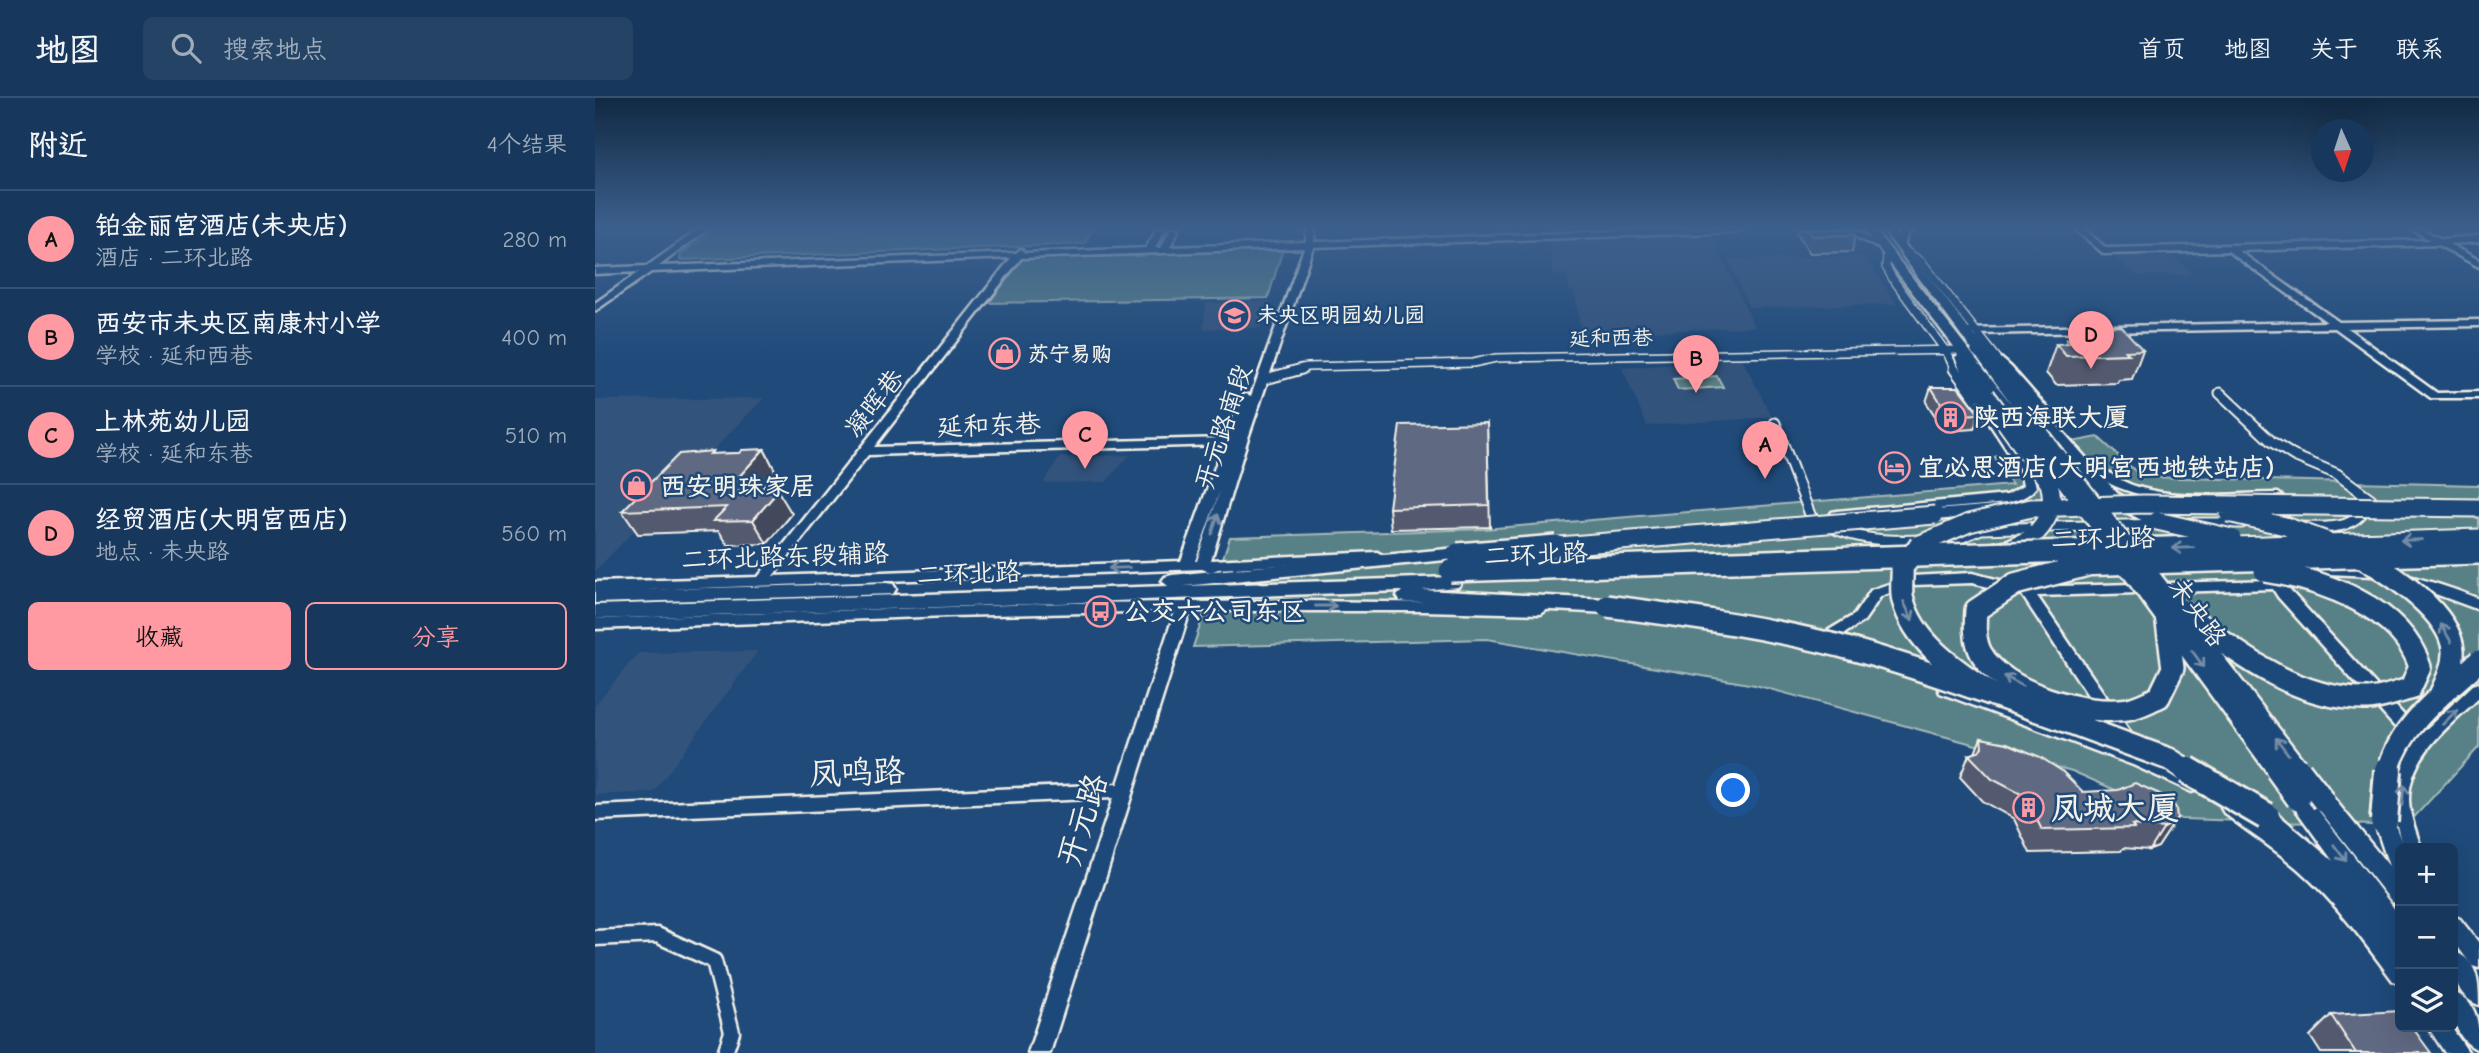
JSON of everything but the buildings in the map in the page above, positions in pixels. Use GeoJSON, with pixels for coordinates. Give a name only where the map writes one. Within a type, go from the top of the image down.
{"type":"FeatureCollection","features":[{"type":"Feature","properties":{"kind":"highway"},"geometry":{"type":"LineString","coordinates":[[1961,350],[2019,391],[2111,497],[2134,511],[2189,530],[2282,544]]}},
{"type":"Feature","properties":{"kind":"highway"},"geometry":{"type":"LineString","coordinates":[[1961,350],[1986,402],[2039,468],[2052,491],[2048,520],[2037,533],[2014,544],[1970,555]]}},
{"type":"Feature","properties":{"kind":"highway"},"geometry":{"type":"LineString","coordinates":[[2143,504],[2236,514],[2285,526],[2340,547],[2387,572],[2427,606],[2447,633],[2452,645],[2452,658],[2439,698]]}},
{"type":"Feature","properties":{"kind":"highway"},"geometry":{"type":"LineString","coordinates":[[1172,581],[1227,573],[1384,563],[1453,570],[2031,508],[2143,504],[2479,508]]}},
{"type":"Feature","properties":{"kind":"highway"},"geometry":{"type":"LineString","coordinates":[[1993,695],[1948,664],[1917,630],[1903,599],[1902,567],[1923,543],[1969,523],[2031,508]]}},
{"type":"Feature","properties":{"kind":"highway","name":"二环北路"},"geometry":{"type":"LineString","coordinates":[[595,597],[2479,538]]}},
{"type":"Feature","properties":{"kind":"highway","name":"二环北路"},"geometry":{"type":"LineString","coordinates":[[595,612],[1276,589],[1453,570],[2192,563],[2479,553]]}},
{"type":"Feature","properties":{"kind":"highway"},"geometry":{"type":"LineString","coordinates":[[2173,612],[2251,662],[2287,681],[2333,697],[2369,699],[2410,689],[2420,667],[2412,647],[2386,621],[2350,597],[2288,573],[2192,563]]}},
{"type":"Feature","properties":{"kind":"highway"},"geometry":{"type":"LineString","coordinates":[[2092,564],[2015,582],[1993,593],[1976,610],[1975,637],[1983,657],[2000,674],[2038,695],[2073,705],[2095,709],[2130,709],[2159,697],[2173,668],[2173,612]]}},
{"type":"Feature","properties":{"kind":"highway"},"geometry":{"type":"LineString","coordinates":[[1276,589],[1607,606],[1722,621],[1857,651],[1993,695],[2169,759],[2266,816]]}},
{"type":"Feature","properties":{"kind":"highway"},"geometry":{"type":"LineString","coordinates":[[2384,821],[2389,769],[2396,750],[2439,698],[2479,662]]}},
{"type":"Feature","properties":{"kind":"main road","name":"未央路"},"geometry":{"type":"LineString","coordinates":[[1903,274],[1928,304],[1965,333]]}},
{"type":"Feature","properties":{"kind":"main road","name":"未央路"},"geometry":{"type":"LineString","coordinates":[[1921,274],[1949,304],[1965,333],[1961,350]]}},
{"type":"Feature","properties":{"kind":"main road","name":"未央路"},"geometry":{"type":"LineString","coordinates":[[1961,350],[2017,411],[2173,612],[2395,889]]}},
{"type":"Feature","properties":{"kind":"main road","name":"未央路"},"geometry":{"type":"LineString","coordinates":[[1961,350],[2017,411]]}},
{"type":"Feature","properties":{"kind":"main road","name":"未央路"},"geometry":{"type":"LineString","coordinates":[[2173,612],[2298,799],[2395,927]]}},
{"type":"Feature","properties":{"kind":"main road"},"geometry":{"type":"LineString","coordinates":[[2266,816],[2345,884],[2395,941]]}},
{"type":"Feature","properties":{"kind":"main road"},"geometry":{"type":"LineString","coordinates":[[2384,821],[2395,853]]}},
{"type":"Feature","properties":{"kind":"main road"},"geometry":{"type":"LineString","coordinates":[[2458,967],[2479,994]]}},
{"type":"Feature","properties":{"kind":"main road"},"geometry":{"type":"LineString","coordinates":[[2458,1011],[2479,1037]]}},
{"type":"Feature","properties":{"kind":"street"},"geometry":{"type":"LineString","coordinates":[[595,308],[644,274]]}},
{"type":"Feature","properties":{"kind":"street","name":"凝晖巷"},"geometry":{"type":"LineString","coordinates":[[761,582],[1005,274]]}},
{"type":"Feature","properties":{"kind":"street","name":"开元路南段"},"geometry":{"type":"LineString","coordinates":[[1187,565],[1235,441],[1294,274]]}},
{"type":"Feature","properties":{"kind":"street","name":"开元路南段"},"geometry":{"type":"LineString","coordinates":[[1203,565],[1235,441],[1262,380],[1295,274]]}},
{"type":"Feature","properties":{"kind":"street"},"geometry":{"type":"LineString","coordinates":[[1890,274],[1904,294],[1961,350]]}},
{"type":"Feature","properties":{"kind":"street"},"geometry":{"type":"LineString","coordinates":[[2265,274],[2435,396],[2479,395]]}},
{"type":"Feature","properties":{"kind":"street"},"geometry":{"type":"LineString","coordinates":[[1904,294],[1928,304]]}},
{"type":"Feature","properties":{"kind":"street"},"geometry":{"type":"LineString","coordinates":[[1965,333],[2479,323]]}},
{"type":"Feature","properties":{"kind":"street"},"geometry":{"type":"LineString","coordinates":[[1961,350],[1965,333]]}},
{"type":"Feature","properties":{"kind":"street"},"geometry":{"type":"LineString","coordinates":[[1965,333],[1997,358],[2090,467],[2117,486],[2156,495],[2479,502]]}},
{"type":"Feature","properties":{"kind":"street","name":"延和西巷"},"geometry":{"type":"LineString","coordinates":[[1262,380],[1307,367],[1473,363],[1496,358],[1961,350]]}},
{"type":"Feature","properties":{"kind":"street"},"geometry":{"type":"LineString","coordinates":[[2220,393],[2272,442],[2294,456],[2337,474],[2371,499]]}},
{"type":"Feature","properties":{"kind":"street","name":"二环北路东段辅路"},"geometry":{"type":"LineString","coordinates":[[595,587],[1358,557],[2008,499],[2024,493],[2030,487],[2030,479],[1986,402]]}},
{"type":"Feature","properties":{"kind":"street"},"geometry":{"type":"LineString","coordinates":[[1775,423],[1811,517],[1846,537],[1877,542],[1958,539],[1981,529],[2238,522],[2263,528],[2348,526],[2366,514],[2371,499]]}},
{"type":"Feature","properties":{"kind":"street","name":"延和东巷"},"geometry":{"type":"LineString","coordinates":[[865,451],[1235,441]]}},
{"type":"Feature","properties":{"kind":"street"},"geometry":{"type":"LineString","coordinates":[[1203,565],[1227,573]]}},
{"type":"Feature","properties":{"kind":"street"},"geometry":{"type":"LineString","coordinates":[[1812,647],[1859,618],[1876,593],[1912,581],[1972,578],[2027,592],[2277,584],[2285,575],[2297,572],[2355,569],[2415,580],[2479,605]]}},
{"type":"Feature","properties":{"kind":"street"},"geometry":{"type":"LineString","coordinates":[[2277,584],[2283,594],[2421,746]]}},
{"type":"Feature","properties":{"kind":"street"},"geometry":{"type":"LineString","coordinates":[[2027,592],[2139,760]]}},
{"type":"Feature","properties":{"kind":"street"},"geometry":{"type":"LineString","coordinates":[[595,624],[1184,607],[1455,606],[1589,610],[1667,618],[1743,631],[1812,647],[1902,673],[2139,760],[2214,795],[2304,863],[2360,920],[2396,969]]}},
{"type":"Feature","properties":{"kind":"street","name":"开元路"},"geometry":{"type":"LineString","coordinates":[[1039,1053],[1184,607]]}},
{"type":"Feature","properties":{"kind":"street"},"geometry":{"type":"LineString","coordinates":[[2411,843],[2400,800],[2407,772],[2421,746],[2479,689]]}},
{"type":"Feature","properties":{"kind":"street","name":"凤鸣路"},"geometry":{"type":"LineString","coordinates":[[595,813],[1122,791]]}},
{"type":"Feature","properties":{"kind":"street"},"geometry":{"type":"LineString","coordinates":[[2458,931],[2479,958]]}},
{"type":"Feature","properties":{"kind":"street"},"geometry":{"type":"LineString","coordinates":[[595,938],[657,935],[714,961],[732,1032],[725,1053]]}},
{"type":"Feature","properties":{"kind":"street"},"geometry":{"type":"LineString","coordinates":[[2442,1032],[2458,1053]]}},
{"type":"Feature","properties":{"kind":"shaded area"},"geometry":{"type":"Polygon","coordinates":[[[1554,274],[1729,274],[1755,327],[1581,334],[1575,293],[1569,290],[1566,275],[1554,276],[1554,274]]]}},
{"type":"Feature","properties":{"kind":"shaded area"},"geometry":{"type":"Polygon","coordinates":[[[1734,274],[1876,274],[1897,304],[1749,308],[1734,274]]]}},
{"type":"Feature","properties":{"kind":"shaded area"},"geometry":{"type":"Polygon","coordinates":[[[2134,274],[2189,274],[2187,275],[2137,276],[2134,274]]]}},
{"type":"Feature","properties":{"kind":"shaded area","name":"未央区明园幼儿园"},"geometry":{"type":"Polygon","coordinates":[[[1270,301],[1260,328],[1203,329],[1206,303],[1270,301]]]}},
{"type":"Feature","properties":{"kind":"shaded area"},"geometry":{"type":"Polygon","coordinates":[[[1742,359],[1772,417],[1647,426],[1622,368],[1742,359]]]}},
{"type":"Feature","properties":{"kind":"shaded area","name":"西安明珠家居"},"geometry":{"type":"Polygon","coordinates":[[[764,398],[595,571],[595,400],[764,398]]]}},
{"type":"Feature","properties":{"kind":"shaded area"},"geometry":{"type":"Polygon","coordinates":[[[1130,455],[1106,482],[1043,483],[1060,457],[1130,455]]]}},
{"type":"Feature","properties":{"kind":"shaded area"},"geometry":{"type":"Polygon","coordinates":[[[758,651],[654,792],[595,795],[595,705],[638,653],[758,651]]]}},
{"type":"Feature","properties":{"kind":"green space"},"geometry":{"type":"Polygon","coordinates":[[[1012,274],[1275,274],[1268,298],[989,303],[1012,274]]]}},
{"type":"Feature","properties":{"kind":"green space"},"geometry":{"type":"Polygon","coordinates":[[[1717,376],[1723,387],[1678,390],[1673,379],[1717,376]]]}},
{"type":"Feature","properties":{"kind":"green space"},"geometry":{"type":"Polygon","coordinates":[[[2098,437],[2142,477],[2479,485],[2479,747],[2406,826],[2181,819],[2072,771],[1755,685],[1487,639],[1193,647],[1230,537],[1484,529],[2012,485],[1994,457],[2098,437]]]}},
{"type":"Feature","properties":{"kind":"place","name":"未央区明园幼儿园"},"geometry":{"type":"Point","coordinates":[1234,315]}},
{"type":"Feature","properties":{"kind":"place","name":"苏宁易购"},"geometry":{"type":"Point","coordinates":[1005,354]}},
{"type":"Feature","properties":{"kind":"place","name":"经贸酒店(大明宫西店)"},"geometry":{"type":"Point","coordinates":[2091,369]}},
{"type":"Feature","properties":{"kind":"place","name":"西安市未央区南康村小学"},"geometry":{"type":"Point","coordinates":[1696,393]}},
{"type":"Feature","properties":{"kind":"place","name":"陕西海联大厦"},"geometry":{"type":"Point","coordinates":[1950,417]}},
{"type":"Feature","properties":{"kind":"place","name":"宜必思酒店(大明宫西地铁站店)"},"geometry":{"type":"Point","coordinates":[1895,467]}},
{"type":"Feature","properties":{"kind":"place","name":"上林苑幼儿园"},"geometry":{"type":"Point","coordinates":[1085,469]}},
{"type":"Feature","properties":{"kind":"place","name":"铂金丽宫酒店(未央店)"},"geometry":{"type":"Point","coordinates":[1765,479]}},
{"type":"Feature","properties":{"kind":"place","name":"西安明珠家居"},"geometry":{"type":"Point","coordinates":[637,486]}},
{"type":"Feature","properties":{"kind":"place","name":"公交六公司东区"},"geometry":{"type":"Point","coordinates":[1101,611]}},
{"type":"Feature","properties":{"kind":"place","name":"凤城大厦"},"geometry":{"type":"Point","coordinates":[2028,808]}}]}
